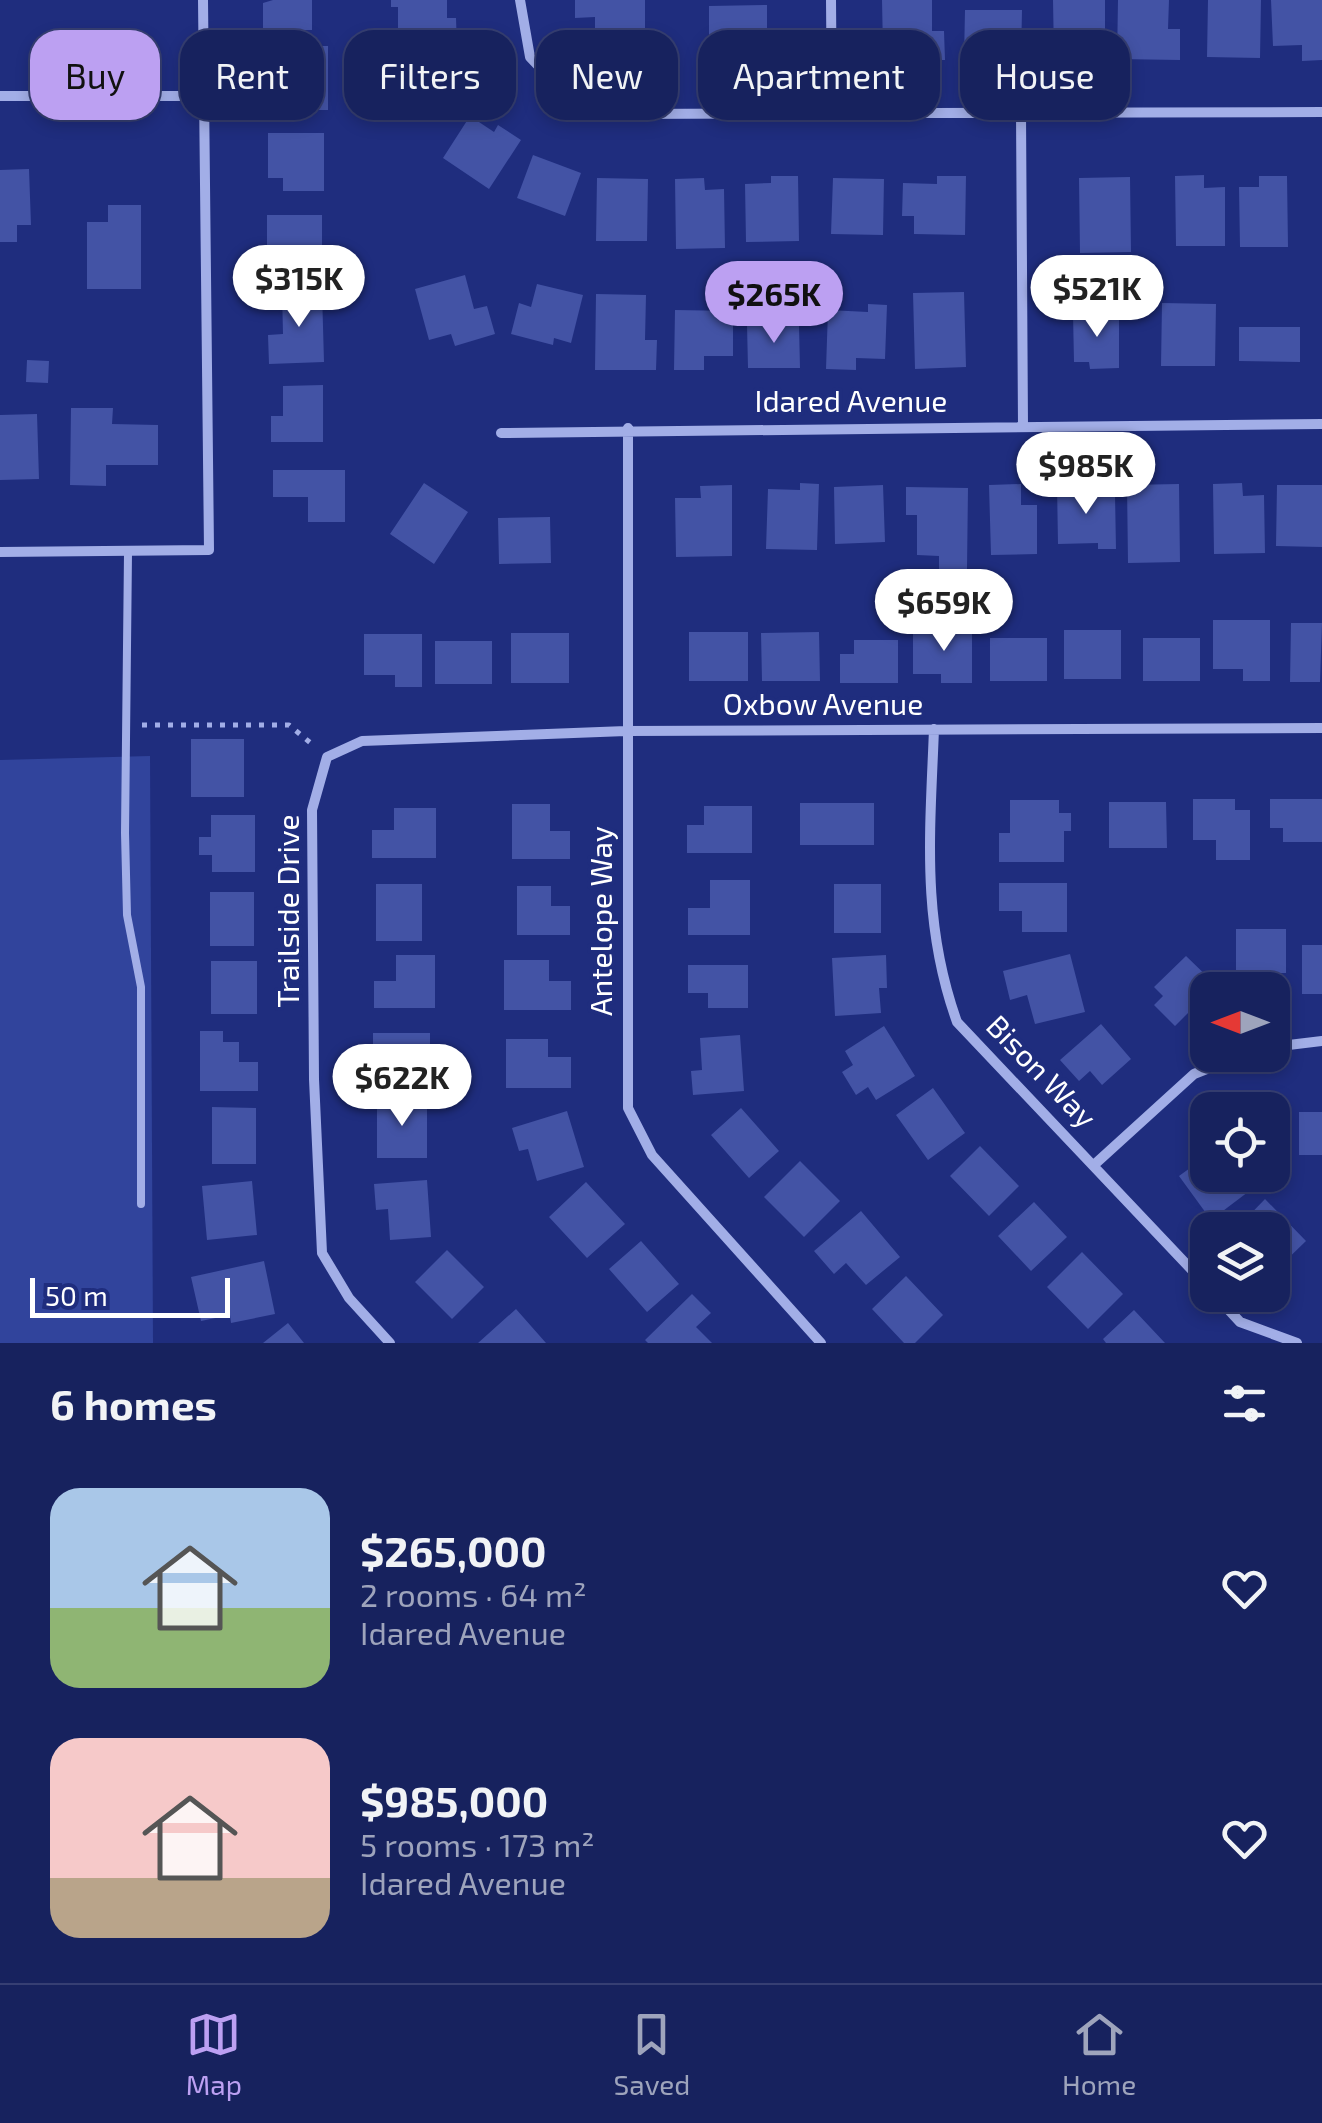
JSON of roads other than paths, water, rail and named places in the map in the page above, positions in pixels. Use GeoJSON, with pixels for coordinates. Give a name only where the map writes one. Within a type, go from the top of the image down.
{"type":"FeatureCollection","features":[{"type":"Feature","properties":{"kind":"street"},"geometry":{"type":"LineString","coordinates":[[203,0],[203,30]]}},
{"type":"Feature","properties":{"kind":"street"},"geometry":{"type":"LineString","coordinates":[[520,0],[530,57],[568,98],[614,114],[698,114]]}},
{"type":"Feature","properties":{"kind":"street"},"geometry":{"type":"LineString","coordinates":[[831,0],[831,30]]}},
{"type":"Feature","properties":{"kind":"street"},"geometry":{"type":"LineString","coordinates":[[0,96],[180,96]]}},
{"type":"Feature","properties":{"kind":"street"},"geometry":{"type":"LineString","coordinates":[[1130,113],[1322,112]]}},
{"type":"Feature","properties":{"kind":"street"},"geometry":{"type":"LineString","coordinates":[[0,552],[209,550],[204,120]]}},
{"type":"Feature","properties":{"kind":"street"},"geometry":{"type":"LineString","coordinates":[[1020,120],[1023,426]]}},
{"type":"Feature","properties":{"kind":"street","name":"Idared Avenue"},"geometry":{"type":"LineString","coordinates":[[501,432],[1322,424]]}},
{"type":"Feature","properties":{"kind":"street","name":"Antelope Way"},"geometry":{"type":"LineString","coordinates":[[628,428],[628,1108],[652,1155],[821,1343]]}},
{"type":"Feature","properties":{"kind":"street","name":"Oxbow Avenue"},"geometry":{"type":"LineString","coordinates":[[327,757],[362,742],[626,731],[1322,728]]}},
{"type":"Feature","properties":{"kind":"street","name":"Bison Way"},"geometry":{"type":"LineString","coordinates":[[934,729],[928,870],[939,970],[957,1022],[1190,1267]]}},
{"type":"Feature","properties":{"kind":"street","name":"Trailside Drive"},"geometry":{"type":"LineString","coordinates":[[327,757],[312,810],[314,1080],[322,1253],[349,1298],[390,1343]]}},
{"type":"Feature","properties":{"kind":"street"},"geometry":{"type":"LineString","coordinates":[[1290,1045],[1322,1041]]}},
{"type":"Feature","properties":{"kind":"street"},"geometry":{"type":"LineString","coordinates":[[1096,1164],[1199,1072]]}},
{"type":"Feature","properties":{"kind":"street"},"geometry":{"type":"LineString","coordinates":[[1231,1312],[1240,1322],[1298,1343]]}},
{"type":"Feature","properties":{"kind":"lane"},"geometry":{"type":"LineString","coordinates":[[128,552],[127,916],[141,987],[141,1204]]}}]}
